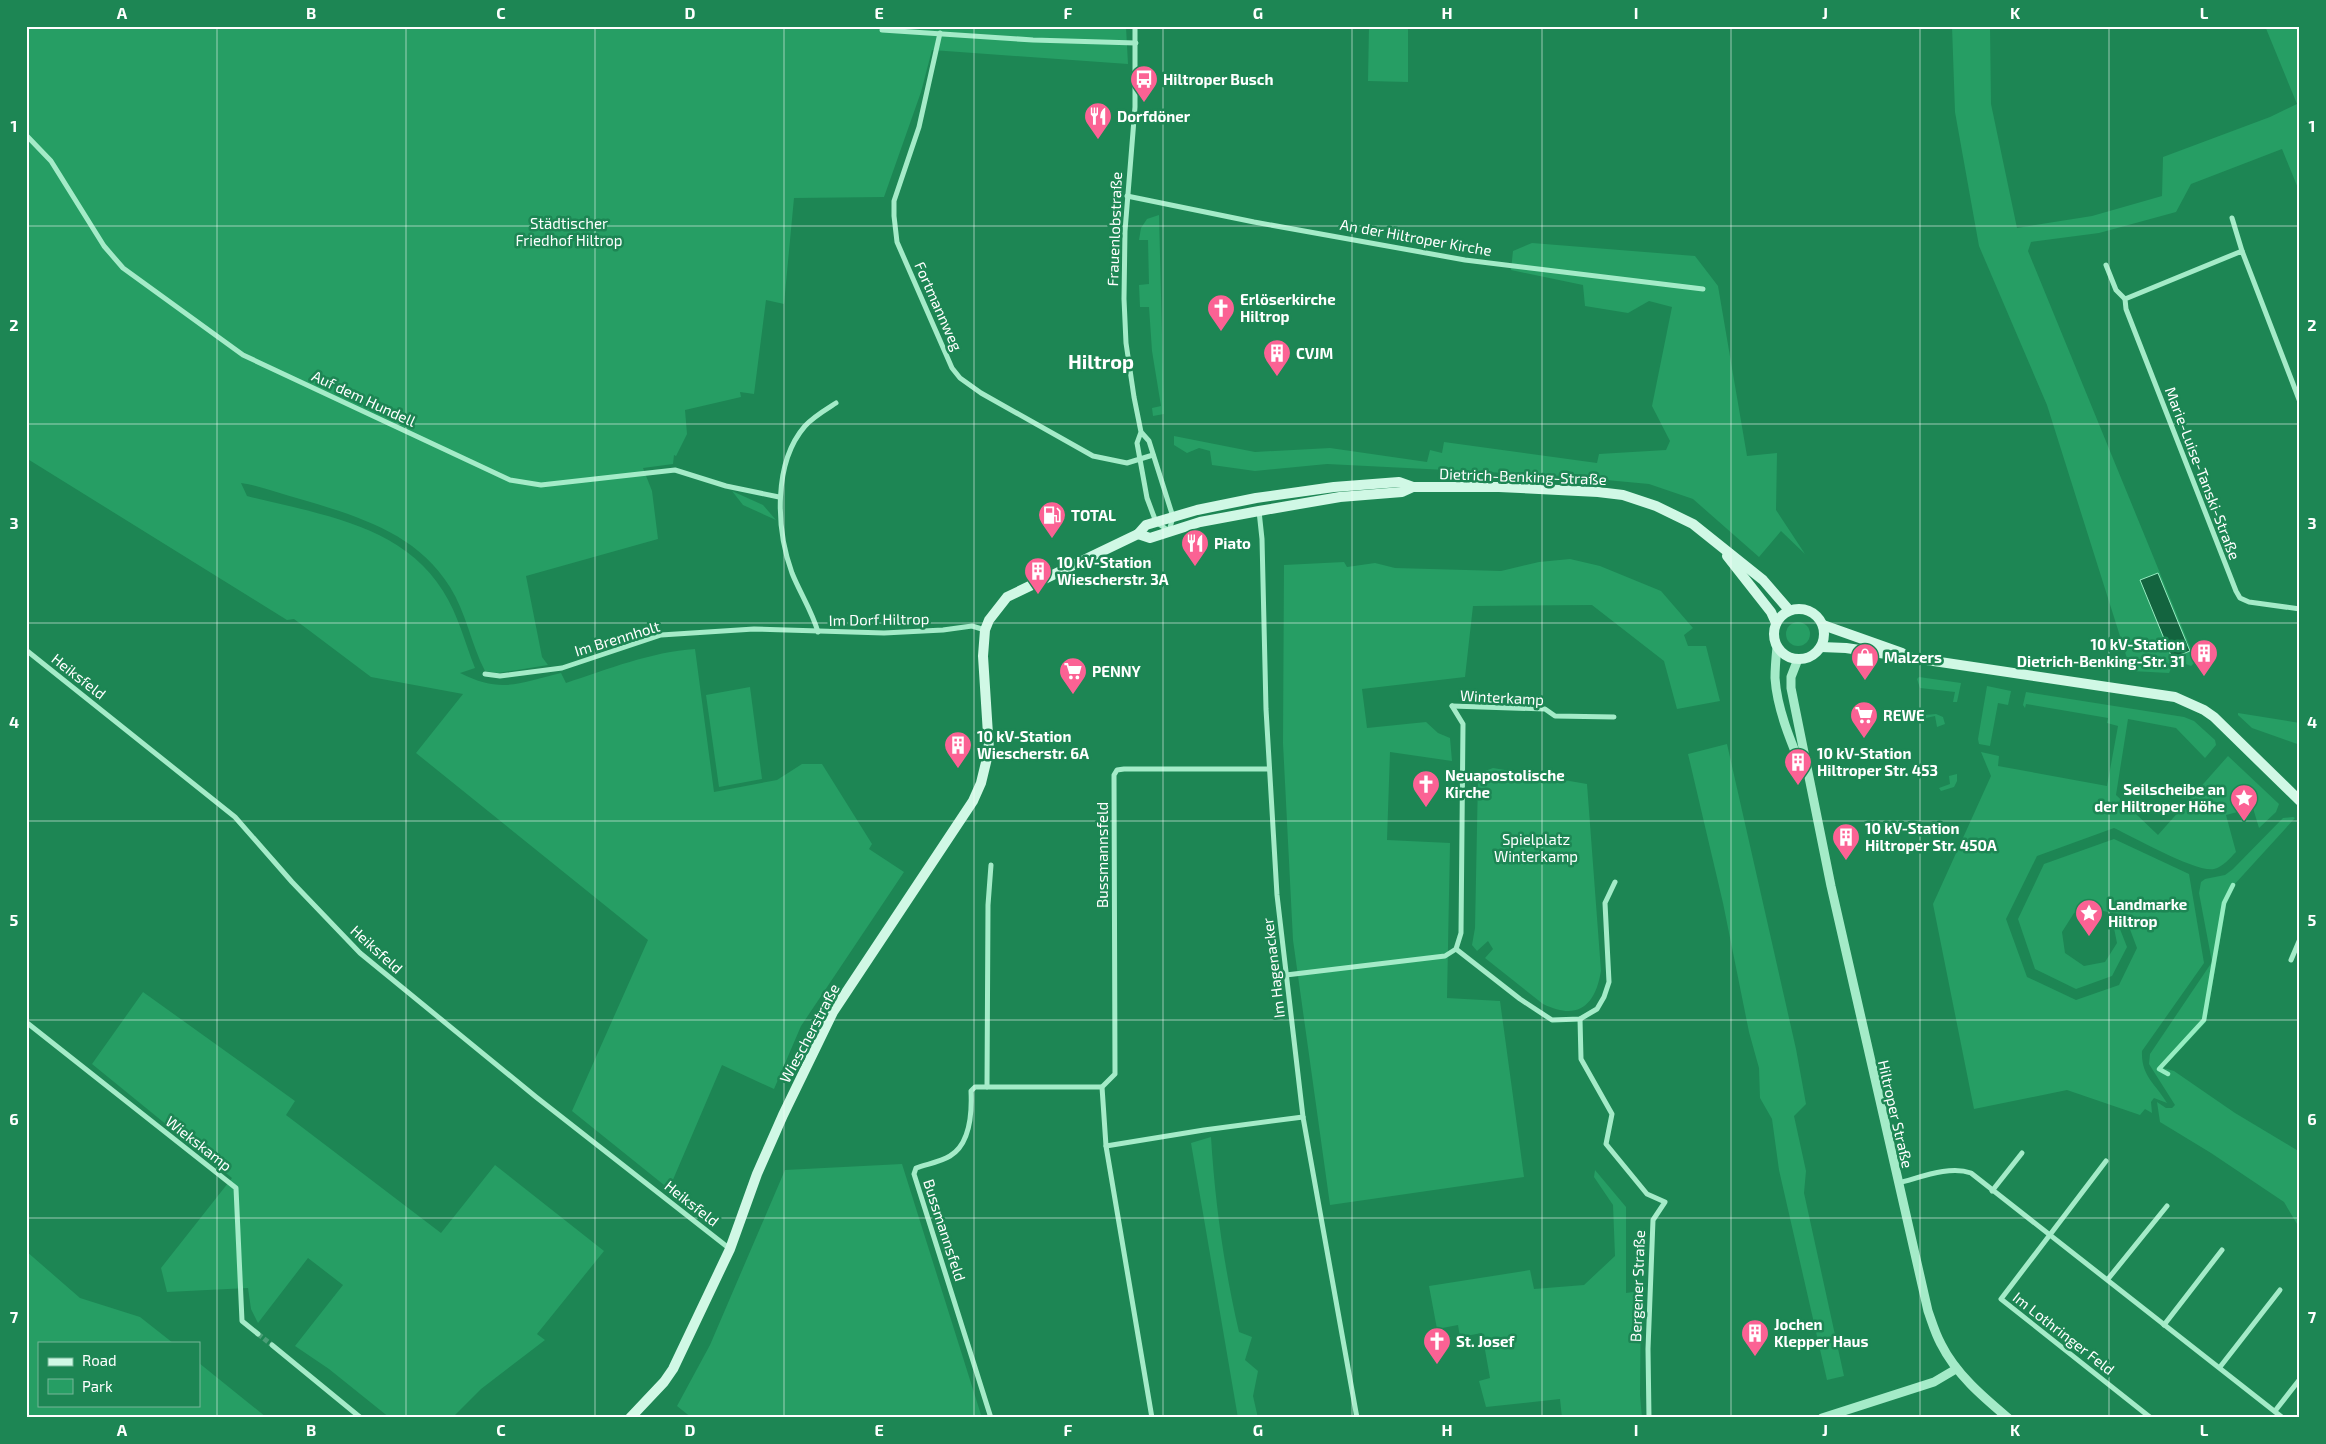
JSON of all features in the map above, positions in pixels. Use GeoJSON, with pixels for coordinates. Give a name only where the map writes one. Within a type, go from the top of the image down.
{"type":"FeatureCollection","features":[{"type":"Feature","properties":{"kind":"main road","name":"Dietrich-Benking-Straße"},"geometry":{"type":"LineString","coordinates":[[985,630],[992,615],[1007,597],[1138,534],[1146,525],[1172,517],[1256,498],[1334,486],[1390,482],[1399,482],[1413,487],[1499,486],[1623,495],[1656,506],[1693,524],[1763,580],[1789,610]]}},
{"type":"Feature","properties":{"kind":"main road","name":"Dietrich-Benking-Straße"},"geometry":{"type":"LineString","coordinates":[[1138,534],[1150,538],[1200,522],[1259,510],[1340,497],[1402,492],[1413,487]]}},
{"type":"Feature","properties":{"kind":"main road"},"geometry":{"type":"LineString","coordinates":[[1256,498],[1259,510]]}},
{"type":"Feature","properties":{"kind":"main road","name":"Dietrich-Benking-Straße"},"geometry":{"type":"LineString","coordinates":[[1712,538],[1771,612],[1776,623],[1774,636],[1777,647]]}},
{"type":"Feature","properties":{"kind":"main road"},"geometry":{"type":"LineString","coordinates":[[1776,623],[1781,615],[1789,610],[1800,608],[1810,610],[1818,616],[1823,624],[1824,640],[1815,654],[1798,659],[1790,658],[1777,647]]}},
{"type":"Feature","properties":{"kind":"main road"},"geometry":{"type":"LineString","coordinates":[[1823,624],[1917,659]]}},
{"type":"Feature","properties":{"kind":"main road","name":"Wiescherstraße"},"geometry":{"type":"LineString","coordinates":[[630,1418],[664,1382],[672,1369],[730,1249],[757,1174],[834,1012],[974,801],[981,783],[989,750],[983,656],[985,630]]}},
{"type":"Feature","properties":{"kind":"main road"},"geometry":{"type":"LineString","coordinates":[[1821,647],[1846,648],[2175,697],[2204,710],[2214,717],[2299,796]]}},
{"type":"Feature","properties":{"kind":"street","name":"Frauenlobstraße"},"geometry":{"type":"LineString","coordinates":[[1135,26],[1135,107],[1127,196],[1124,259],[1126,343],[1129,372],[1141,432],[1149,441],[1172,517],[1169,532]]}},
{"type":"Feature","properties":{"kind":"street"},"geometry":{"type":"LineString","coordinates":[[882,30],[1033,40],[1136,43]]}},
{"type":"Feature","properties":{"kind":"street","name":"Fortmannweg"},"geometry":{"type":"LineString","coordinates":[[940,33],[919,127],[894,200],[894,216],[897,242],[932,316],[952,368],[960,378],[981,393],[1093,456],[1127,463],[1153,455]]}},
{"type":"Feature","properties":{"kind":"street","name":"Auf dem Hundell"},"geometry":{"type":"LineString","coordinates":[[26,135],[51,161],[104,246],[123,268],[243,355],[510,480],[541,485],[675,470],[726,486],[780,496]]}},
{"type":"Feature","properties":{"kind":"street","name":"An der Hiltroper Kirche"},"geometry":{"type":"LineString","coordinates":[[1127,196],[1254,222],[1465,260],[1703,289]]}},
{"type":"Feature","properties":{"kind":"street"},"geometry":{"type":"LineString","coordinates":[[2232,218],[2242,251],[2300,402]]}},
{"type":"Feature","properties":{"kind":"street"},"geometry":{"type":"LineString","coordinates":[[2125,299],[2242,251]]}},
{"type":"Feature","properties":{"kind":"street","name":"Marie-Luise-Tanski-Straße"},"geometry":{"type":"LineString","coordinates":[[2106,265],[2116,290],[2125,299],[2126,309],[2240,598],[2249,602],[2300,610]]}},
{"type":"Feature","properties":{"kind":"street","name":"Im Dorf Hiltrop"},"geometry":{"type":"LineString","coordinates":[[836,403],[805,426],[791,447],[786,461],[780,496],[788,560],[818,632],[903,633],[972,626],[985,630]]}},
{"type":"Feature","properties":{"kind":"street","name":"Frauenlobstraße"},"geometry":{"type":"LineString","coordinates":[[1141,432],[1137,443],[1139,459],[1147,498],[1156,522]]}},
{"type":"Feature","properties":{"kind":"street","name":"Im Hagenacker"},"geometry":{"type":"LineString","coordinates":[[1259,510],[1269,768],[1277,895],[1304,1117],[1357,1418]]}},
{"type":"Feature","properties":{"kind":"street"},"geometry":{"type":"LineString","coordinates":[[1156,522],[1169,532]]}},
{"type":"Feature","properties":{"kind":"street","name":"Im Brennholt"},"geometry":{"type":"LineString","coordinates":[[485,674],[500,676],[562,668],[661,635],[754,629],[818,632]]}},
{"type":"Feature","properties":{"kind":"street","name":"Hiltroper Straße"},"geometry":{"type":"LineString","coordinates":[[1777,647],[1776,688],[1796,754],[1810,789]]}},
{"type":"Feature","properties":{"kind":"street","name":"Heiksfeld"},"geometry":{"type":"LineString","coordinates":[[26,650],[235,817],[292,882],[360,954],[536,1097],[730,1249]]}},
{"type":"Feature","properties":{"kind":"street","name":"Hiltroper Straße"},"geometry":{"type":"LineString","coordinates":[[1798,659],[1791,677],[1791,688],[1810,789],[1928,1311],[1941,1344],[1956,1369],[1977,1391],[2008,1418]]}},
{"type":"Feature","properties":{"kind":"street","name":"Winterkamp"},"geometry":{"type":"LineString","coordinates":[[1456,949],[1461,932],[1463,724],[1452,706],[1545,709],[1555,716],[1614,717]]}},
{"type":"Feature","properties":{"kind":"street","name":"Bussmannsfeld"},"geometry":{"type":"LineString","coordinates":[[1102,1087],[1115,1074],[1114,775],[1117,770],[1269,768]]}},
{"type":"Feature","properties":{"kind":"street"},"geometry":{"type":"LineString","coordinates":[[991,866],[988,905],[988,1087],[1102,1087],[1106,1146],[1152,1418]]}},
{"type":"Feature","properties":{"kind":"street"},"geometry":{"type":"LineString","coordinates":[[1286,975],[1445,956],[1456,949],[1520,999],[1552,1020],[1580,1019],[1596,1009],[1604,996],[1608,982],[1605,903],[1615,882]]}},
{"type":"Feature","properties":{"kind":"street"},"geometry":{"type":"LineString","coordinates":[[2291,960],[2300,939]]}},
{"type":"Feature","properties":{"kind":"street","name":"Bergener Straße"},"geometry":{"type":"LineString","coordinates":[[1580,1019],[1581,1059],[1612,1114],[1606,1144],[1610,1152],[1647,1194],[1665,1202],[1653,1220],[1648,1349],[1649,1418]]}},
{"type":"Feature","properties":{"kind":"street","name":"Wiekskamp"},"geometry":{"type":"LineString","coordinates":[[26,1022],[236,1188],[242,1321],[258,1334]]}},
{"type":"Feature","properties":{"kind":"street","name":"Bussmannsfeld"},"geometry":{"type":"LineString","coordinates":[[988,1087],[975,1087],[971,1091],[972,1107],[968,1128],[961,1144],[950,1156],[916,1168],[914,1174],[991,1418]]}},
{"type":"Feature","properties":{"kind":"street"},"geometry":{"type":"LineString","coordinates":[[1106,1146],[1204,1130],[1304,1117]]}},
{"type":"Feature","properties":{"kind":"street"},"geometry":{"type":"LineString","coordinates":[[1992,1190],[2022,1153]]}},
{"type":"Feature","properties":{"kind":"street","name":"Im Lothringer Feld"},"geometry":{"type":"LineString","coordinates":[[2106,1161],[2001,1299],[2152,1418]]}},
{"type":"Feature","properties":{"kind":"street"},"geometry":{"type":"LineString","coordinates":[[1898,1183],[1962,1170],[1971,1173],[2283,1418]]}},
{"type":"Feature","properties":{"kind":"street"},"geometry":{"type":"LineString","coordinates":[[2108,1279],[2167,1206]]}},
{"type":"Feature","properties":{"kind":"street"},"geometry":{"type":"LineString","coordinates":[[2164,1325],[2222,1250]]}},
{"type":"Feature","properties":{"kind":"street"},"geometry":{"type":"LineString","coordinates":[[2220,1367],[2280,1290]]}},
{"type":"Feature","properties":{"kind":"street"},"geometry":{"type":"LineString","coordinates":[[272,1345],[361,1418]]}},
{"type":"Feature","properties":{"kind":"street"},"geometry":{"type":"LineString","coordinates":[[1822,1418],[1934,1382],[1956,1369]]}},
{"type":"Feature","properties":{"kind":"street"},"geometry":{"type":"LineString","coordinates":[[2275,1411],[2300,1379]]}},
{"type":"Feature","properties":{"kind":"green space","name":"Städtischer Friedhof Hiltrop"},"geometry":{"type":"Polygon","coordinates":[[[26,26],[1126,27],[1128,64],[932,50],[921,92],[884,197],[794,198],[784,304],[766,300],[754,394],[740,392],[741,397],[685,410],[687,434],[676,456],[674,455],[673,464],[643,468],[652,491],[658,539],[526,576],[542,657],[548,665],[498,673],[485,671],[456,597],[436,568],[421,553],[384,529],[364,520],[321,505],[241,483],[247,496],[329,516],[356,525],[381,536],[405,550],[426,568],[448,600],[475,668],[460,673],[475,679],[487,683],[510,685],[561,673],[566,683],[646,657],[695,649],[714,792],[777,780],[802,764],[822,764],[872,844],[869,849],[904,872],[801,1026],[774,1089],[722,1065],[669,1189],[572,1111],[648,940],[416,753],[463,694],[371,677],[294,619],[287,620],[26,458],[26,26]]]}},
{"type":"Feature","properties":{"kind":"green space"},"geometry":{"type":"Polygon","coordinates":[[[1369,26],[1408,26],[1408,82],[1368,81],[1369,26]]]}},
{"type":"Feature","properties":{"kind":"green space"},"geometry":{"type":"Polygon","coordinates":[[[1952,26],[1990,26],[1991,104],[2017,228],[2092,216],[2162,196],[2163,157],[2270,117],[2297,104],[2265,26],[2300,26],[2300,193],[2282,149],[2191,184],[2176,212],[2099,233],[2031,242],[2028,251],[2196,661],[2191,666],[2175,660],[2169,673],[2131,671],[2047,405],[1979,246],[1955,112],[1952,26]]]}},
{"type":"Feature","properties":{"kind":"green space"},"geometry":{"type":"Polygon","coordinates":[[[1159,215],[1164,414],[1153,416],[1152,408],[1161,406],[1152,351],[1149,307],[1140,307],[1139,285],[1149,284],[1148,240],[1139,240],[1141,228],[1147,219],[1159,215]]]}},
{"type":"Feature","properties":{"kind":"green space"},"geometry":{"type":"Polygon","coordinates":[[[1532,243],[1695,256],[1718,286],[1747,456],[1777,453],[1776,510],[1805,554],[1781,531],[1759,557],[1693,499],[1649,484],[1563,476],[1327,464],[1255,471],[1212,465],[1210,451],[1199,448],[1187,453],[1174,445],[1174,436],[1255,452],[1330,448],[1427,462],[1430,450],[1442,453],[1444,442],[1597,463],[1599,454],[1666,450],[1670,441],[1652,406],[1672,307],[1649,301],[1628,313],[1585,306],[1583,285],[1511,270],[1513,251],[1532,243]]]}},
{"type":"Feature","properties":{"kind":"green space"},"geometry":{"type":"Polygon","coordinates":[[[732,491],[763,505],[776,520],[743,505],[732,491]]]}},
{"type":"Feature","properties":{"kind":"green space"},"geometry":{"type":"Polygon","coordinates":[[[1570,559],[1600,566],[1661,591],[1693,628],[1684,635],[1688,646],[1706,646],[1720,701],[1677,709],[1664,661],[1592,605],[1473,606],[1465,677],[1362,689],[1367,728],[1426,722],[1438,733],[1450,738],[1452,761],[1390,752],[1387,840],[1450,843],[1447,998],[1500,1001],[1524,1177],[1330,1205],[1293,940],[1283,743],[1284,565],[1344,562],[1347,567],[1375,563],[1395,568],[1501,571],[1539,562],[1570,559]]]}},
{"type":"Feature","properties":{"kind":"green space"},"geometry":{"type":"Polygon","coordinates":[[[1798,622],[1803,623],[1809,629],[1809,639],[1803,645],[1798,646],[1793,645],[1787,639],[1786,634],[1787,629],[1793,623],[1798,622]]]}},
{"type":"Feature","properties":{"kind":"green space"},"geometry":{"type":"Polygon","coordinates":[[[1919,677],[1961,683],[1957,702],[1953,702],[1955,692],[1920,688],[1917,679],[1919,677]]]}},
{"type":"Feature","properties":{"kind":"green space"},"geometry":{"type":"Polygon","coordinates":[[[1987,686],[2011,691],[2008,705],[1998,703],[1990,746],[1979,744],[1978,739],[1987,686]]]}},
{"type":"Feature","properties":{"kind":"green space"},"geometry":{"type":"Polygon","coordinates":[[[750,687],[762,779],[719,787],[706,695],[750,687]]]}},
{"type":"Feature","properties":{"kind":"green space"},"geometry":{"type":"Polygon","coordinates":[[[2026,692],[2184,717],[2194,721],[2215,740],[2216,745],[2205,758],[2176,728],[2128,719],[2116,795],[2158,835],[2228,756],[2279,804],[2276,812],[2259,828],[2253,808],[2226,815],[2236,852],[2223,864],[2214,869],[2194,866],[2114,828],[2037,856],[2006,919],[2027,977],[2076,1000],[2119,985],[2137,948],[2125,916],[2095,909],[2074,913],[2062,932],[2065,953],[2084,966],[2105,962],[2117,943],[2113,923],[2118,924],[2127,947],[2112,976],[2076,989],[2035,969],[2018,919],[2044,864],[2114,839],[2189,874],[2204,963],[2142,1051],[2142,1060],[2146,1073],[2167,1103],[2154,1098],[2151,1102],[2152,1113],[2145,1109],[2140,1115],[2067,1090],[1974,1109],[1933,904],[1991,776],[1981,752],[1999,756],[1998,766],[2107,786],[2118,726],[2107,723],[2108,718],[2026,704],[2025,708],[2023,705],[2026,692]]]}},
{"type":"Feature","properties":{"kind":"green space"},"geometry":{"type":"Polygon","coordinates":[[[2238,713],[2300,723],[2300,745],[2252,728],[2238,713]]]}},
{"type":"Feature","properties":{"kind":"green space"},"geometry":{"type":"Polygon","coordinates":[[[1936,714],[1943,717],[1945,724],[1937,727],[1935,716],[1926,718],[1926,715],[1936,714]]]}},
{"type":"Feature","properties":{"kind":"green space"},"geometry":{"type":"Polygon","coordinates":[[[1727,744],[1796,1049],[1806,1104],[1794,1116],[1806,1171],[1804,1193],[1844,1376],[1827,1380],[1779,1170],[1772,1119],[1760,1098],[1759,1068],[1749,1032],[1723,903],[1688,754],[1727,744]]]}},
{"type":"Feature","properties":{"kind":"green space","name":"Spielplatz Winterkamp"},"geometry":{"type":"Polygon","coordinates":[[[1493,768],[1587,784],[1601,971],[1594,993],[1589,1001],[1583,1007],[1575,1010],[1555,1009],[1543,1004],[1485,958],[1493,949],[1488,941],[1477,951],[1472,945],[1475,928],[1478,778],[1485,771],[1493,768]]]}},
{"type":"Feature","properties":{"kind":"green space"},"geometry":{"type":"Polygon","coordinates":[[[1957,774],[1957,781],[1954,787],[1941,791],[1939,788],[1950,784],[1949,776],[1957,774]]]}},
{"type":"Feature","properties":{"kind":"green space"},"geometry":{"type":"Polygon","coordinates":[[[2283,818],[2295,818],[2233,886],[2227,900],[2206,1022],[2163,1068],[2174,1071],[2235,1113],[2300,1152],[2300,1229],[2284,1202],[2211,1153],[2160,1122],[2157,1102],[2166,1108],[2172,1108],[2175,1105],[2149,1064],[2150,1054],[2212,962],[2199,893],[2201,882],[2205,879],[2225,875],[2283,818]]]}},
{"type":"Feature","properties":{"kind":"green space"},"geometry":{"type":"Polygon","coordinates":[[[143,992],[295,1101],[286,1115],[441,1233],[495,1165],[604,1251],[537,1334],[545,1340],[481,1389],[452,1418],[390,1418],[329,1369],[295,1346],[343,1285],[308,1258],[258,1323],[251,1309],[248,1288],[167,1292],[161,1268],[232,1178],[92,1064],[143,992]]]}},
{"type":"Feature","properties":{"kind":"green space"},"geometry":{"type":"Polygon","coordinates":[[[1211,1137],[1221,1235],[1234,1308],[1239,1332],[1252,1337],[1245,1360],[1258,1371],[1253,1396],[1258,1418],[1238,1418],[1191,1143],[1211,1137]]]}},
{"type":"Feature","properties":{"kind":"green space"},"geometry":{"type":"Polygon","coordinates":[[[902,1164],[982,1418],[692,1418],[677,1406],[710,1345],[785,1170],[902,1164]]]}},
{"type":"Feature","properties":{"kind":"green space"},"geometry":{"type":"Polygon","coordinates":[[[1595,1170],[1626,1207],[1626,1293],[1641,1291],[1640,1395],[1642,1418],[1562,1418],[1560,1399],[1486,1407],[1479,1381],[1490,1378],[1482,1333],[1460,1337],[1458,1325],[1437,1329],[1429,1286],[1530,1270],[1534,1289],[1584,1285],[1615,1256],[1613,1205],[1594,1177],[1595,1170]]]}},
{"type":"Feature","properties":{"kind":"green space"},"geometry":{"type":"Polygon","coordinates":[[[26,1251],[80,1298],[140,1317],[172,1342],[38,1342],[38,1406],[200,1406],[200,1364],[266,1417],[26,1418],[26,1251]]]}},
{"type":"Feature","properties":{"kind":"shaded area"},"geometry":{"type":"Polygon","coordinates":[[[2158,573],[2190,651],[2172,658],[2140,580],[2158,573]]]}},
{"type":"Feature","properties":{"kind":"waterway"},"geometry":{"type":"LineString","coordinates":[[2168,1074],[2159,1069],[2204,1020],[2224,903],[2233,885]]}},
{"type":"Feature","properties":{"kind":"tunnel"},"geometry":{"type":"LineString","coordinates":[[258,1334],[272,1345]]}},
{"type":"Feature","properties":{"kind":"place","name":"Hiltroper Busch"},"geometry":{"type":"Point","coordinates":[1144,103]}},
{"type":"Feature","properties":{"kind":"place","name":"Dorfdöner"},"geometry":{"type":"Point","coordinates":[1098,140]}},
{"type":"Feature","properties":{"kind":"place","name":"Erlöserkirche Hiltrop"},"geometry":{"type":"Point","coordinates":[1221,332]}},
{"type":"Feature","properties":{"kind":"place","name":"CVJM"},"geometry":{"type":"Point","coordinates":[1277,377]}},
{"type":"Feature","properties":{"kind":"place","name":"TOTAL"},"geometry":{"type":"Point","coordinates":[1052,539]}},
{"type":"Feature","properties":{"kind":"place","name":"Piato"},"geometry":{"type":"Point","coordinates":[1195,567]}},
{"type":"Feature","properties":{"kind":"place","name":"10 kV-Station Wiescherstr. 3A"},"geometry":{"type":"Point","coordinates":[1038,595]}},
{"type":"Feature","properties":{"kind":"place","name":"10 kV-Station Dietrich-Benking-Str. 31"},"geometry":{"type":"Point","coordinates":[2204,677]}},
{"type":"Feature","properties":{"kind":"place","name":"Malzers"},"geometry":{"type":"Point","coordinates":[1865,681]}},
{"type":"Feature","properties":{"kind":"place","name":"PENNY"},"geometry":{"type":"Point","coordinates":[1073,695]}},
{"type":"Feature","properties":{"kind":"place","name":"REWE"},"geometry":{"type":"Point","coordinates":[1864,739]}},
{"type":"Feature","properties":{"kind":"place","name":"10 kV-Station Wiescherstr. 6A"},"geometry":{"type":"Point","coordinates":[958,769]}},
{"type":"Feature","properties":{"kind":"place","name":"10 kV-Station Hiltroper Str. 453"},"geometry":{"type":"Point","coordinates":[1798,786]}},
{"type":"Feature","properties":{"kind":"place","name":"Neuapostolische Kirche"},"geometry":{"type":"Point","coordinates":[1426,808]}},
{"type":"Feature","properties":{"kind":"place","name":"Seilscheibe an der Hiltroper Höhe"},"geometry":{"type":"Point","coordinates":[2244,822]}},
{"type":"Feature","properties":{"kind":"place","name":"10 kV-Station Hiltroper Str. 450A"},"geometry":{"type":"Point","coordinates":[1846,861]}},
{"type":"Feature","properties":{"kind":"place","name":"Landmarke Hiltrop"},"geometry":{"type":"Point","coordinates":[2089,937]}},
{"type":"Feature","properties":{"kind":"place","name":"Jochen Klepper Haus"},"geometry":{"type":"Point","coordinates":[1755,1357]}},
{"type":"Feature","properties":{"kind":"place","name":"St. Josef"},"geometry":{"type":"Point","coordinates":[1437,1365]}},
{"type":"Feature","properties":{"kind":"district","name":"Hiltrop"},"geometry":{"type":"Point","coordinates":[1101,361]}}]}
